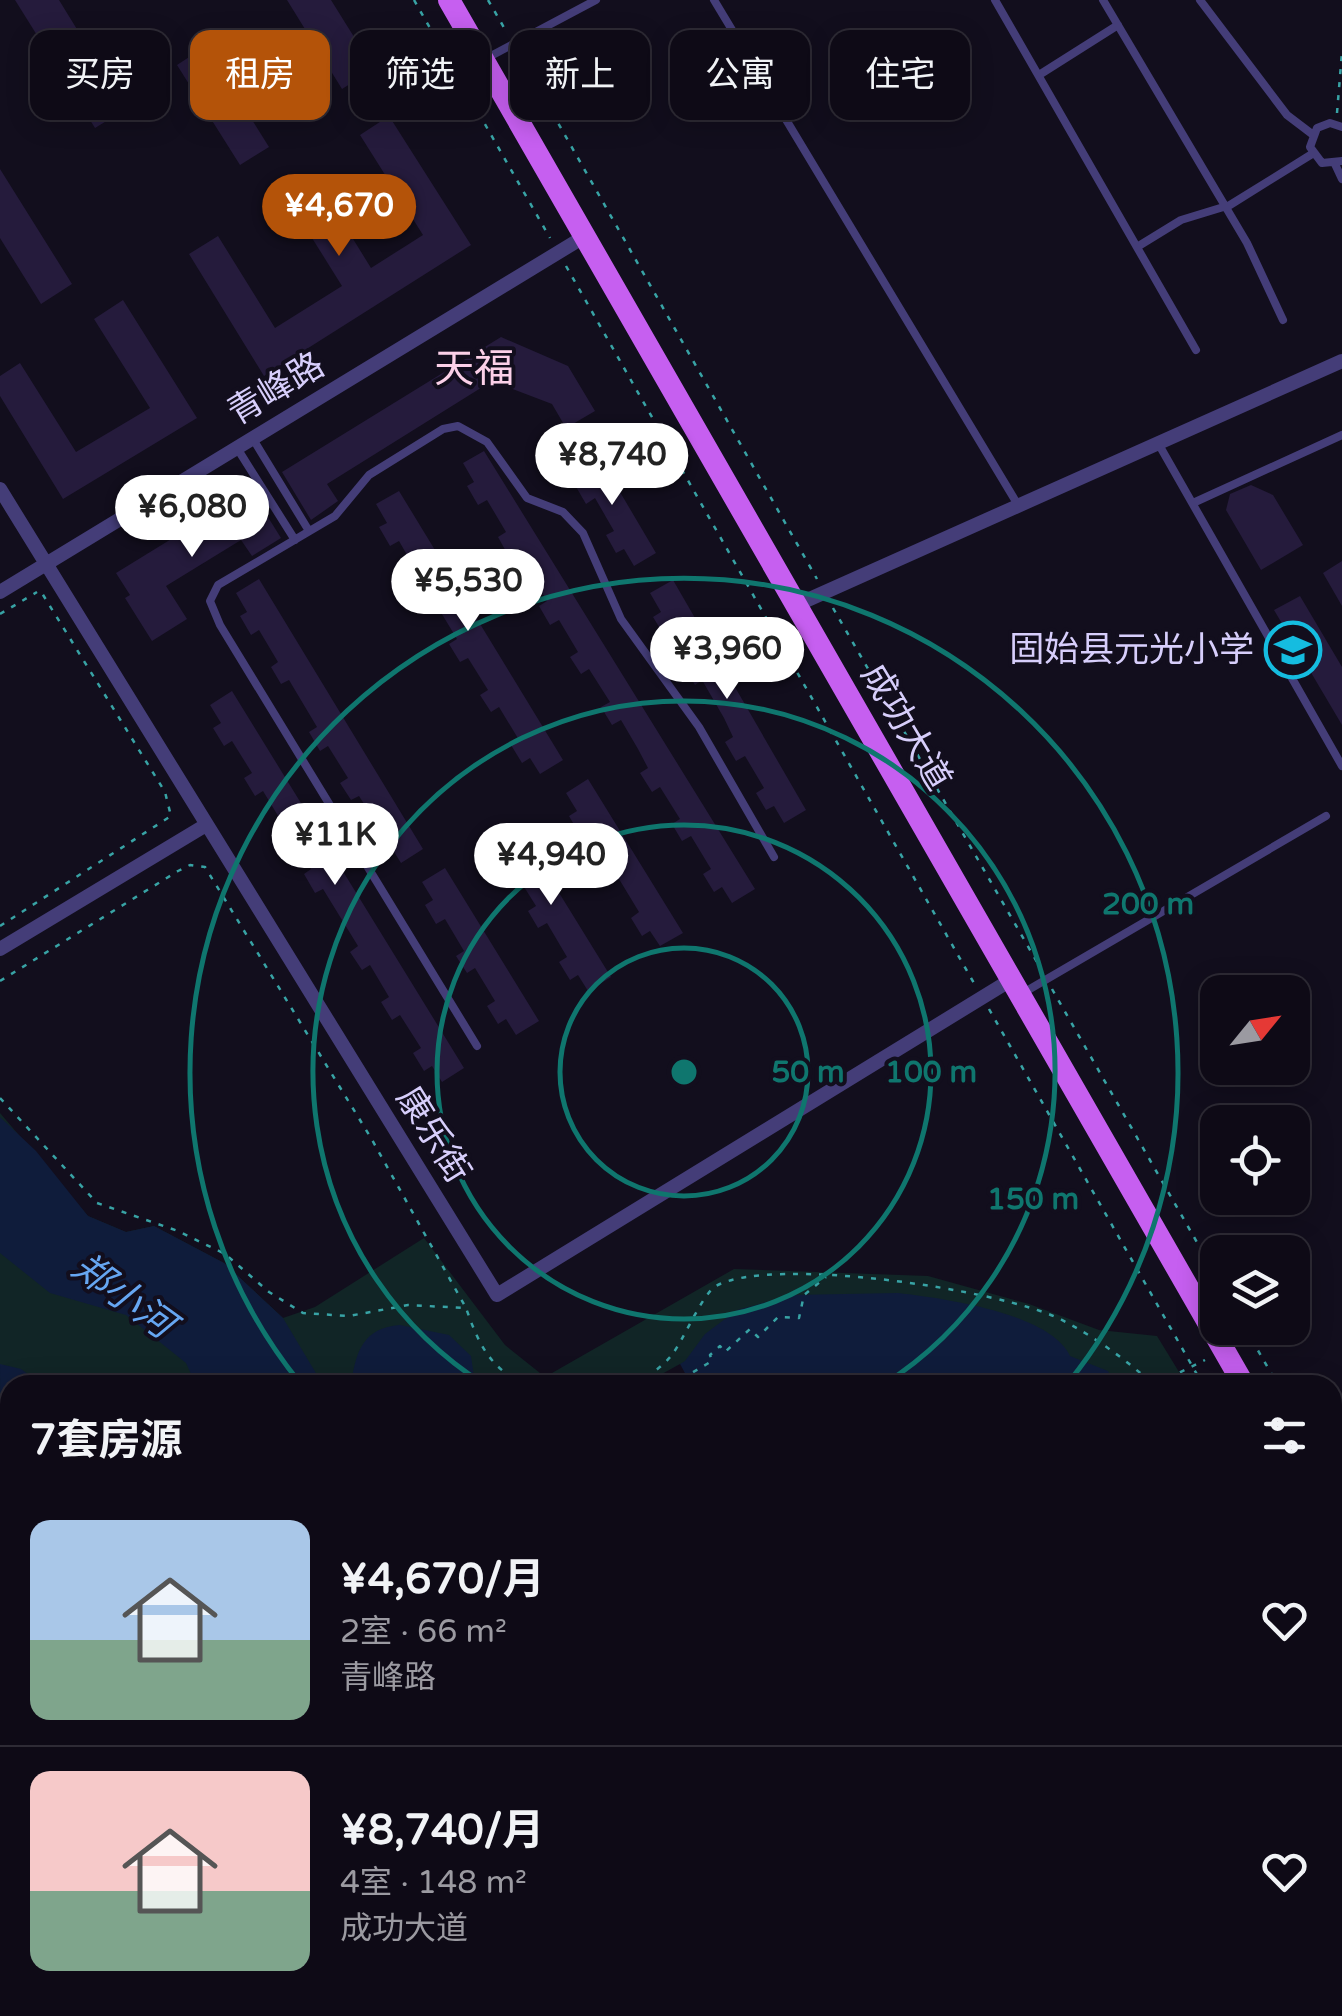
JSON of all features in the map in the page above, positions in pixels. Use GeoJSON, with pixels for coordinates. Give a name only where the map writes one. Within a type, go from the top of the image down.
{"type":"FeatureCollection","features":[{"type":"Feature","properties":{"kind":"main road","name":"成功大道"},"geometry":{"type":"LineString","coordinates":[[449,0],[466,30]]}},
{"type":"Feature","properties":{"kind":"main road","name":"成功大道"},"geometry":{"type":"LineString","coordinates":[[490,73],[1239,1375]]}},
{"type":"Feature","properties":{"kind":"street","name":"青峰路"},"geometry":{"type":"LineString","coordinates":[[0,592],[582,238]]}},
{"type":"Feature","properties":{"kind":"street"},"geometry":{"type":"LineString","coordinates":[[794,606],[1342,361]]}},
{"type":"Feature","properties":{"kind":"street","name":"康乐街"},"geometry":{"type":"LineString","coordinates":[[0,489],[497,1296],[982,998],[1018,986]]}},
{"type":"Feature","properties":{"kind":"street"},"geometry":{"type":"LineString","coordinates":[[0,950],[206,825]]}},
{"type":"Feature","properties":{"kind":"lane"},"geometry":{"type":"LineString","coordinates":[[539,30],[596,0]]}},
{"type":"Feature","properties":{"kind":"lane"},"geometry":{"type":"LineString","coordinates":[[714,0],[1018,505]]}},
{"type":"Feature","properties":{"kind":"lane"},"geometry":{"type":"LineString","coordinates":[[995,0],[1196,350]]}},
{"type":"Feature","properties":{"kind":"lane"},"geometry":{"type":"LineString","coordinates":[[1104,0],[1247,243],[1282,320]]}},
{"type":"Feature","properties":{"kind":"lane"},"geometry":{"type":"LineString","coordinates":[[1200,0],[1288,115],[1312,134]]}},
{"type":"Feature","properties":{"kind":"lane"},"geometry":{"type":"LineString","coordinates":[[1038,75],[1118,25]]}},
{"type":"Feature","properties":{"kind":"lane"},"geometry":{"type":"LineString","coordinates":[[1339,126],[1323,124],[1312,134],[1312,154],[1322,163],[1338,162],[1342,180]]}},
{"type":"Feature","properties":{"kind":"lane"},"geometry":{"type":"LineString","coordinates":[[1137,247],[1182,220],[1225,208],[1312,154]]}},
{"type":"Feature","properties":{"kind":"lane"},"geometry":{"type":"LineString","coordinates":[[477,1046],[212,611],[210,601],[218,585],[341,511],[356,486],[369,475],[443,429],[458,426],[478,435],[527,498],[563,512],[583,534],[621,619],[699,727],[774,857]]}},
{"type":"Feature","properties":{"kind":"lane"},"geometry":{"type":"LineString","coordinates":[[1192,503],[1342,434]]}},
{"type":"Feature","properties":{"kind":"lane"},"geometry":{"type":"LineString","coordinates":[[253,438],[309,532]]}},
{"type":"Feature","properties":{"kind":"lane"},"geometry":{"type":"LineString","coordinates":[[1158,443],[1342,766]]}},
{"type":"Feature","properties":{"kind":"lane"},"geometry":{"type":"LineString","coordinates":[[238,448],[294,540]]}},
{"type":"Feature","properties":{"kind":"lane"},"geometry":{"type":"LineString","coordinates":[[1018,986],[1046,979],[1326,816]]}},
{"type":"Feature","properties":{"kind":"path"},"geometry":{"type":"LineString","coordinates":[[414,0],[1198,1375]]}},
{"type":"Feature","properties":{"kind":"path"},"geometry":{"type":"LineString","coordinates":[[488,0],[510,39]]}},
{"type":"Feature","properties":{"kind":"path"},"geometry":{"type":"LineString","coordinates":[[1339,126],[1342,52]]}},
{"type":"Feature","properties":{"kind":"path"},"geometry":{"type":"LineString","coordinates":[[556,120],[1200,1248]]}},
{"type":"Feature","properties":{"kind":"path"},"geometry":{"type":"LineString","coordinates":[[0,614],[40,590],[172,807],[171,816],[164,823],[0,926]]}},
{"type":"Feature","properties":{"kind":"path"},"geometry":{"type":"LineString","coordinates":[[0,982],[178,871],[190,865],[206,867],[361,1121],[466,1308],[480,1348],[505,1375]]}},
{"type":"Feature","properties":{"kind":"path"},"geometry":{"type":"LineString","coordinates":[[0,1098],[97,1203],[178,1231],[225,1254],[268,1292],[303,1313],[349,1316],[408,1305],[466,1308]]}},
{"type":"Feature","properties":{"kind":"path"},"geometry":{"type":"LineString","coordinates":[[649,1375],[669,1359],[711,1289],[738,1276],[944,1285],[1057,1317],[1114,1350],[1143,1375]]}},
{"type":"Feature","properties":{"kind":"path"},"geometry":{"type":"LineString","coordinates":[[689,1375],[712,1362],[710,1354],[720,1346],[725,1352],[750,1329],[758,1337],[778,1317],[799,1318],[804,1295],[826,1277]]}},
{"type":"Feature","properties":{"kind":"path"},"geometry":{"type":"LineString","coordinates":[[1255,1345],[1272,1375]]}},
{"type":"Feature","properties":{"kind":"path"},"geometry":{"type":"LineString","coordinates":[[1172,1375],[1226,1352]]}},
{"type":"Feature","properties":{"kind":"green space"},"geometry":{"type":"Polygon","coordinates":[[[0,1113],[88,1216],[126,1232],[154,1226],[224,1263],[283,1318],[315,1307],[424,1238],[505,1345],[542,1375],[0,1375],[0,1113]]]}},
{"type":"Feature","properties":{"kind":"green space"},"geometry":{"type":"Polygon","coordinates":[[[734,1269],[928,1276],[1029,1304],[1099,1330],[1157,1336],[1181,1375],[548,1375],[734,1269]]]}},
{"type":"Feature","properties":{"kind":"water","name":"郑小河"},"geometry":{"type":"Polygon","coordinates":[[[0,1117],[36,1151],[88,1216],[126,1232],[154,1226],[224,1263],[283,1318],[317,1375],[191,1375],[186,1363],[126,1315],[50,1293],[0,1253],[0,1117]]]}},
{"type":"Feature","properties":{"kind":"water"},"geometry":{"type":"Polygon","coordinates":[[[898,1293],[993,1310],[1041,1329],[1059,1341],[1070,1356],[1110,1375],[662,1375],[685,1361],[705,1334],[737,1310],[792,1295],[898,1293]]]}},
{"type":"Feature","properties":{"kind":"water"},"geometry":{"type":"Polygon","coordinates":[[[400,1325],[449,1335],[471,1356],[474,1375],[353,1375],[364,1343],[387,1327],[400,1325]]]}},
{"type":"Feature","properties":{"kind":"water"},"geometry":{"type":"Polygon","coordinates":[[[0,1364],[29,1375],[0,1375],[0,1364]]]}},
{"type":"Feature","properties":{"kind":"pier"},"geometry":{"type":"Polygon","coordinates":[[[680,1364],[686,1375],[660,1375],[680,1364]]]}},
{"type":"Feature","properties":{"kind":"building"},"geometry":{"type":"Polygon","coordinates":[[[15,0],[59,0],[77,30],[34,30],[15,0]]]}},
{"type":"Feature","properties":{"kind":"building"},"geometry":{"type":"Polygon","coordinates":[[[287,0],[331,0],[350,30],[350,84],[342,89],[330,70],[330,30],[306,30],[287,0]]]}},
{"type":"Feature","properties":{"kind":"building"},"geometry":{"type":"Polygon","coordinates":[[[190,56],[190,86],[177,65],[190,56]]]}},
{"type":"Feature","properties":{"kind":"building"},"geometry":{"type":"Polygon","coordinates":[[[90,120],[108,120],[95,128],[90,120]]]}},
{"type":"Feature","properties":{"kind":"building"},"geometry":{"type":"Polygon","coordinates":[[[212,120],[252,120],[269,147],[240,165],[212,120]]]}},
{"type":"Feature","properties":{"kind":"building"},"geometry":{"type":"Polygon","coordinates":[[[383,120],[392,120],[471,245],[264,376],[189,254],[218,236],[275,328],[342,286],[287,198],[316,179],[371,268],[423,235],[360,135],[383,120]]]}},
{"type":"Feature","properties":{"kind":"building"},"geometry":{"type":"Polygon","coordinates":[[[0,169],[72,284],[41,304],[0,238],[0,169]]]}},
{"type":"Feature","properties":{"kind":"building"},"geometry":{"type":"Polygon","coordinates":[[[123,300],[197,418],[63,499],[0,396],[0,376],[20,363],[76,452],[150,408],[94,319],[123,300]]]}},
{"type":"Feature","properties":{"kind":"building"},"geometry":{"type":"Polygon","coordinates":[[[501,337],[568,366],[595,411],[566,428],[552,404],[492,381],[327,484],[338,501],[311,520],[282,472],[501,337]]]}},
{"type":"Feature","properties":{"kind":"building"},"geometry":{"type":"Polygon","coordinates":[[[594,448],[656,553],[634,566],[624,549],[616,553],[606,535],[614,531],[595,498],[586,504],[575,485],[583,480],[572,462],[594,448]]]}},
{"type":"Feature","properties":{"kind":"building"},"geometry":{"type":"Polygon","coordinates":[[[484,451],[755,889],[732,903],[722,887],[714,892],[703,874],[711,869],[691,836],[682,841],[672,824],[680,819],[660,787],[652,792],[640,773],[648,768],[638,749],[621,720],[612,725],[601,707],[610,702],[589,669],[581,674],[570,657],[578,652],[559,620],[550,625],[539,606],[547,601],[516,550],[508,555],[498,537],[506,532],[487,500],[478,505],[467,486],[474,482],[463,463],[484,451]]]}},
{"type":"Feature","properties":{"kind":"building"},"geometry":{"type":"Polygon","coordinates":[[[1251,485],[1273,495],[1303,545],[1261,570],[1226,510],[1230,494],[1251,485]]]}},
{"type":"Feature","properties":{"kind":"building"},"geometry":{"type":"Polygon","coordinates":[[[251,490],[281,538],[252,556],[241,540],[166,586],[187,619],[152,641],[125,598],[130,595],[116,573],[251,490]]]}},
{"type":"Feature","properties":{"kind":"building"},"geometry":{"type":"Polygon","coordinates":[[[399,491],[563,760],[540,774],[530,758],[522,763],[511,745],[519,740],[499,707],[491,712],[480,695],[488,690],[468,658],[460,662],[449,644],[457,639],[428,591],[421,596],[410,578],[418,574],[399,541],[390,546],[379,527],[387,523],[376,504],[399,491]]]}},
{"type":"Feature","properties":{"kind":"building"},"geometry":{"type":"Polygon","coordinates":[[[1342,561],[1342,606],[1323,573],[1342,561]]]}},
{"type":"Feature","properties":{"kind":"building"},"geometry":{"type":"Polygon","coordinates":[[[259,579],[423,849],[401,863],[391,847],[382,852],[371,834],[380,829],[359,796],[351,800],[340,783],[348,778],[328,746],[320,751],[309,732],[317,727],[289,680],[281,684],[271,667],[278,662],[259,630],[251,635],[240,616],[247,612],[236,593],[259,579]]]}},
{"type":"Feature","properties":{"kind":"building"},"geometry":{"type":"Polygon","coordinates":[[[673,580],[806,810],[784,823],[774,806],[766,810],[756,793],[764,788],[745,756],[736,761],[725,742],[733,737],[702,680],[695,685],[684,667],[692,663],[673,630],[664,635],[653,617],[661,612],[650,593],[673,580]]]}},
{"type":"Feature","properties":{"kind":"building"},"geometry":{"type":"Polygon","coordinates":[[[1300,596],[1342,667],[1342,725],[1274,610],[1300,596]]]}},
{"type":"Feature","properties":{"kind":"building"},"geometry":{"type":"Polygon","coordinates":[[[232,691],[464,1068],[442,1082],[432,1066],[424,1071],[413,1053],[421,1048],[400,1015],[392,1020],[381,1002],[389,997],[370,965],[362,970],[350,952],[358,946],[323,889],[315,893],[304,874],[311,869],[294,842],[286,847],[275,829],[283,824],[263,791],[255,796],[244,778],[252,773],[232,741],[224,746],[213,728],[221,723],[210,705],[232,691]]]}},
{"type":"Feature","properties":{"kind":"building"},"geometry":{"type":"Polygon","coordinates":[[[588,779],[683,933],[660,946],[650,931],[642,936],[631,918],[639,912],[619,879],[611,884],[600,867],[608,862],[588,830],[580,835],[569,816],[577,811],[566,793],[588,779]]]}},
{"type":"Feature","properties":{"kind":"building"},"geometry":{"type":"Polygon","coordinates":[[[516,823],[611,977],[588,991],[578,975],[570,980],[559,962],[567,957],[547,923],[538,928],[528,911],[536,906],[516,874],[508,879],[496,860],[505,855],[494,837],[516,823]]]}},
{"type":"Feature","properties":{"kind":"building"},"geometry":{"type":"Polygon","coordinates":[[[445,868],[539,1021],[516,1035],[506,1019],[498,1024],[487,1006],[495,1001],[475,968],[467,973],[456,956],[464,951],[445,919],[436,924],[425,905],[433,900],[422,882],[445,868]]]}},
{"type":"Feature","properties":{"kind":"place","name":"固始县元光小学"},"geometry":{"type":"Point","coordinates":[1293,650]}},
{"type":"Feature","properties":{"kind":"district","name":"天福"},"geometry":{"type":"Point","coordinates":[474,369]}}]}
